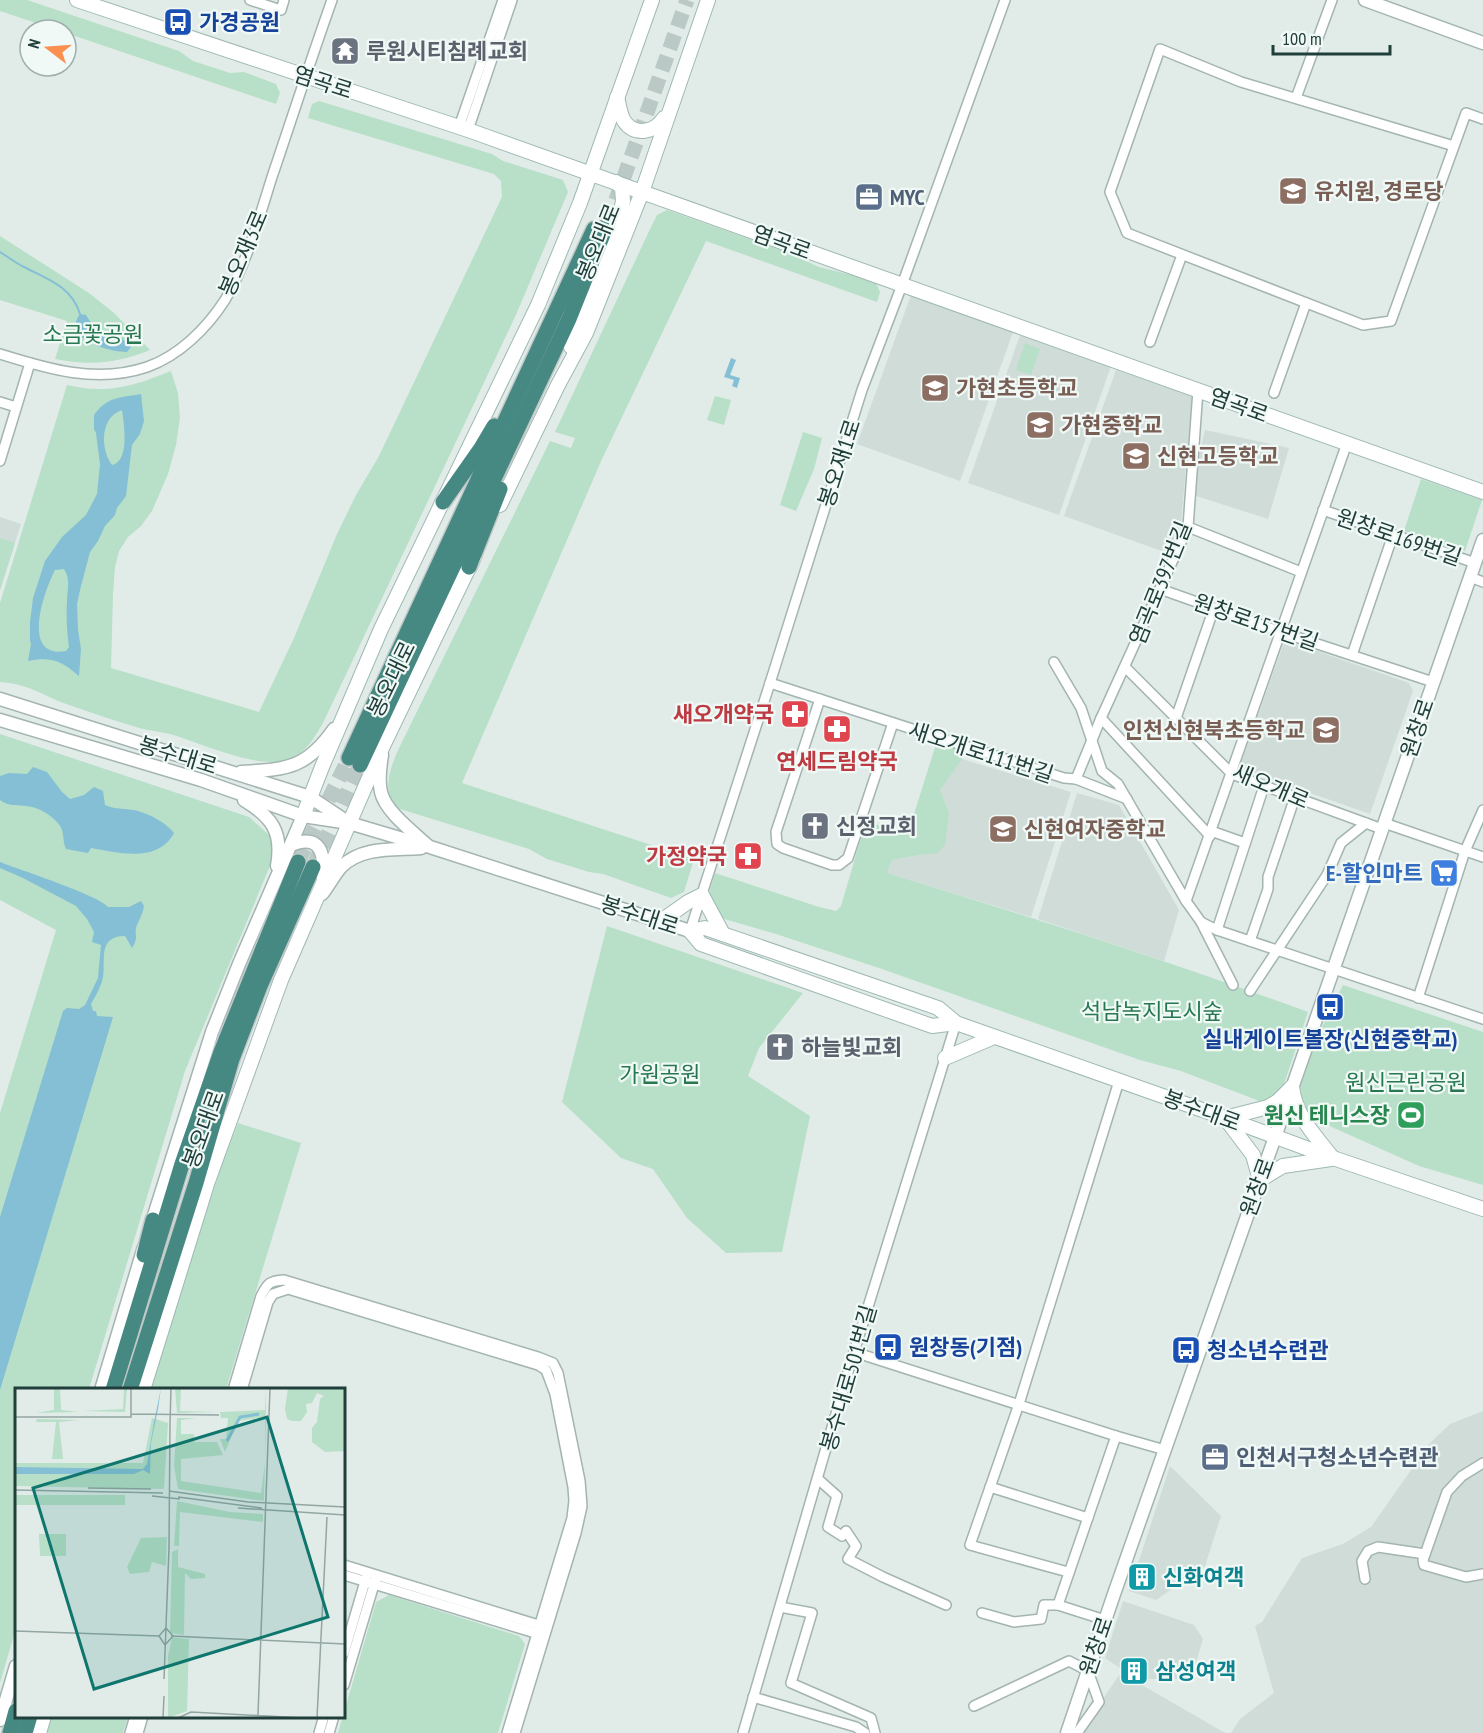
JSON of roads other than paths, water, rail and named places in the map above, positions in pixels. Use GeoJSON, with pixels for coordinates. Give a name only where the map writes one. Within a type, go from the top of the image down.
{"type":"FeatureCollection","features":[{"type":"Feature","properties":{"kind":"highway","name":"봉오대로"},"geometry":{"type":"LineString","coordinates":[[604,220],[569,319],[354,761],[550,327],[604,220]]}},
{"type":"Feature","properties":{"kind":"highway"},"geometry":{"type":"LineString","coordinates":[[470,567],[521,432],[569,319]]}},
{"type":"Feature","properties":{"kind":"highway"},"geometry":{"type":"LineString","coordinates":[[443,502],[481,448],[550,327]]}},
{"type":"Feature","properties":{"kind":"highway","name":"봉오대로"},"geometry":{"type":"LineString","coordinates":[[110,1388],[217,1063],[305,865],[232,1059],[196,1183],[130,1388]]}},
{"type":"Feature","properties":{"kind":"highway"},"geometry":{"type":"LineString","coordinates":[[110,1388],[153,1220]]}},
{"type":"Feature","properties":{"kind":"highway"},"geometry":{"type":"LineString","coordinates":[[130,1388],[192,1229]]}},
{"type":"Feature","properties":{"kind":"highway"},"geometry":{"type":"LineString","coordinates":[[10,1733],[15,1715]]}},
{"type":"Feature","properties":{"kind":"highway"},"geometry":{"type":"LineString","coordinates":[[25,1733],[29,1718]]}},
{"type":"Feature","properties":{"kind":"main road","name":"염곡로"},"geometry":{"type":"LineString","coordinates":[[77,0],[92,2],[464,128],[1483,492]]}},
{"type":"Feature","properties":{"kind":"main road","name":"봉오대로"},"geometry":{"type":"LineString","coordinates":[[303,816],[381,629],[538,305],[590,173],[652,0]]}},
{"type":"Feature","properties":{"kind":"main road","name":"봉오대로"},"geometry":{"type":"LineString","coordinates":[[143,1388],[192,1229],[265,1022],[322,883],[382,748],[586,333],[642,192],[708,0]]}},
{"type":"Feature","properties":{"kind":"main road"},"geometry":{"type":"LineString","coordinates":[[617,97],[624,121],[637,129],[653,130],[669,111]]}},
{"type":"Feature","properties":{"kind":"main road"},"geometry":{"type":"LineString","coordinates":[[558,386],[577,329],[619,220],[623,201],[622,188],[616,182]]}},
{"type":"Feature","properties":{"kind":"main road"},"geometry":{"type":"LineString","coordinates":[[661,921],[688,902],[702,896],[723,934]]}},
{"type":"Feature","properties":{"kind":"main road","name":"봉수대로"},"geometry":{"type":"LineString","coordinates":[[956,1023],[932,1026],[701,944],[690,931],[705,928],[938,1008],[956,1023],[1333,1158],[1483,1209]]}},
{"type":"Feature","properties":{"kind":"main road"},"geometry":{"type":"LineString","coordinates":[[945,1058],[994,1037]]}},
{"type":"Feature","properties":{"kind":"main road"},"geometry":{"type":"LineString","coordinates":[[1292,1087],[1294,1103],[1299,1114],[1333,1158],[1283,1166],[1260,1180],[1253,1155],[1224,1118],[1268,1107],[1292,1087]]}},
{"type":"Feature","properties":{"kind":"main road"},"geometry":{"type":"LineString","coordinates":[[39,1733],[43,1718]]}},
{"type":"Feature","properties":{"kind":"street"},"geometry":{"type":"LineString","coordinates":[[250,0],[281,10],[284,0]]}},
{"type":"Feature","properties":{"kind":"street","name":"봉오재3로"},"geometry":{"type":"LineString","coordinates":[[0,354],[57,370],[86,375],[112,374],[134,371],[160,361],[181,349],[204,327],[224,301],[239,270],[260,215],[332,0]]}},
{"type":"Feature","properties":{"kind":"street"},"geometry":{"type":"LineString","coordinates":[[470,111],[503,0]]}},
{"type":"Feature","properties":{"kind":"street"},"geometry":{"type":"LineString","coordinates":[[464,128],[512,0]]}},
{"type":"Feature","properties":{"kind":"street","name":"봉오재1로"},"geometry":{"type":"LineString","coordinates":[[690,931],[869,368],[902,285],[1005,0]]}},
{"type":"Feature","properties":{"kind":"street"},"geometry":{"type":"LineString","coordinates":[[1296,98],[1332,0]]}},
{"type":"Feature","properties":{"kind":"street"},"geometry":{"type":"LineString","coordinates":[[1365,0],[1483,43]]}},
{"type":"Feature","properties":{"kind":"street"},"geometry":{"type":"LineString","coordinates":[[1454,146],[1241,82],[1160,49],[1110,192],[1127,233],[1363,325],[1391,321],[1466,113],[1483,119]]}},
{"type":"Feature","properties":{"kind":"street"},"geometry":{"type":"LineString","coordinates":[[1150,342],[1182,255]]}},
{"type":"Feature","properties":{"kind":"street"},"geometry":{"type":"LineString","coordinates":[[1274,393],[1306,303]]}},
{"type":"Feature","properties":{"kind":"street"},"geometry":{"type":"LineString","coordinates":[[0,461],[30,363]]}},
{"type":"Feature","properties":{"kind":"street","name":"염곡로397번길"},"geometry":{"type":"LineString","coordinates":[[1125,667],[1188,527],[1198,390]]}},
{"type":"Feature","properties":{"kind":"street"},"geometry":{"type":"LineString","coordinates":[[0,402],[16,407]]}},
{"type":"Feature","properties":{"kind":"street"},"geometry":{"type":"LineString","coordinates":[[1186,901],[1347,443]]}},
{"type":"Feature","properties":{"kind":"street","name":"원창로169번길"},"geometry":{"type":"LineString","coordinates":[[1323,510],[1475,563]]}},
{"type":"Feature","properties":{"kind":"street"},"geometry":{"type":"LineString","coordinates":[[1188,527],[1301,572]]}},
{"type":"Feature","properties":{"kind":"street"},"geometry":{"type":"LineString","coordinates":[[1352,655],[1393,535]]}},
{"type":"Feature","properties":{"kind":"street","name":"원창로"},"geometry":{"type":"LineString","coordinates":[[1067,1733],[1483,540]]}},
{"type":"Feature","properties":{"kind":"street"},"geometry":{"type":"LineString","coordinates":[[1470,577],[1483,582]]}},
{"type":"Feature","properties":{"kind":"street","name":"원창로157번길"},"geometry":{"type":"LineString","coordinates":[[1160,589],[1433,682]]}},
{"type":"Feature","properties":{"kind":"street"},"geometry":{"type":"LineString","coordinates":[[1176,718],[1214,608]]}},
{"type":"Feature","properties":{"kind":"street"},"geometry":{"type":"LineString","coordinates":[[1054,662],[1081,708],[1102,771],[1118,784],[1186,901],[1201,921],[1233,985]]}},
{"type":"Feature","properties":{"kind":"street","name":"새오개로111번길"},"geometry":{"type":"LineString","coordinates":[[770,683],[1064,778],[1076,779],[1125,667]]}},
{"type":"Feature","properties":{"kind":"street","name":"새오개로"},"geometry":{"type":"LineString","coordinates":[[1125,667],[1232,774],[1366,823],[1383,826],[1483,857]]}},
{"type":"Feature","properties":{"kind":"street","name":"봉수대로"},"geometry":{"type":"LineString","coordinates":[[0,699],[310,797],[349,824]]}},
{"type":"Feature","properties":{"kind":"street"},"geometry":{"type":"LineString","coordinates":[[820,699],[776,837],[777,844],[783,848],[832,865],[839,865],[848,858],[893,723]]}},
{"type":"Feature","properties":{"kind":"street"},"geometry":{"type":"LineString","coordinates":[[232,772],[286,768],[302,762],[323,744],[347,711]]}},
{"type":"Feature","properties":{"kind":"street"},"geometry":{"type":"LineString","coordinates":[[1101,718],[1210,834],[1245,843]]}},
{"type":"Feature","properties":{"kind":"street","name":"봉수대로"},"geometry":{"type":"LineString","coordinates":[[0,720],[201,780],[303,816],[349,824],[430,847],[690,931]]}},
{"type":"Feature","properties":{"kind":"street"},"geometry":{"type":"LineString","coordinates":[[382,748],[379,779],[384,801],[410,830],[430,847]]}},
{"type":"Feature","properties":{"kind":"street"},"geometry":{"type":"LineString","coordinates":[[1076,779],[1127,799]]}},
{"type":"Feature","properties":{"kind":"street"},"geometry":{"type":"LineString","coordinates":[[1217,930],[1264,786]]}},
{"type":"Feature","properties":{"kind":"street"},"geometry":{"type":"LineString","coordinates":[[228,789],[256,807],[272,821],[279,844],[279,858],[273,887]]}},
{"type":"Feature","properties":{"kind":"street"},"geometry":{"type":"LineString","coordinates":[[1250,941],[1268,889],[1268,877],[1295,797]]}},
{"type":"Feature","properties":{"kind":"street"},"geometry":{"type":"LineString","coordinates":[[1418,998],[1465,851],[1483,810]]}},
{"type":"Feature","properties":{"kind":"street","name":"봉오대로"},"geometry":{"type":"LineString","coordinates":[[153,1220],[212,1032],[303,816]]}},
{"type":"Feature","properties":{"kind":"street"},"geometry":{"type":"LineString","coordinates":[[1250,991],[1327,875],[1341,843],[1366,823]]}},
{"type":"Feature","properties":{"kind":"street"},"geometry":{"type":"LineString","coordinates":[[291,845],[305,841],[314,843],[318,847],[323,854],[324,862],[322,883]]}},
{"type":"Feature","properties":{"kind":"street"},"geometry":{"type":"LineString","coordinates":[[313,907],[340,869],[351,858],[372,851],[430,847]]}},
{"type":"Feature","properties":{"kind":"street"},"geometry":{"type":"LineString","coordinates":[[1201,921],[1217,930],[1483,1020]]}},
{"type":"Feature","properties":{"kind":"street","name":"봉수대로501번길"},"geometry":{"type":"LineString","coordinates":[[743,1733],[854,1352],[956,1023]]}},
{"type":"Feature","properties":{"kind":"street"},"geometry":{"type":"LineString","coordinates":[[1068,1572],[970,1545],[1019,1404],[1119,1081]]}},
{"type":"Feature","properties":{"kind":"street"},"geometry":{"type":"LineString","coordinates":[[233,1388],[261,1296],[267,1284],[273,1281],[284,1281],[552,1363],[558,1373],[580,1481],[582,1506],[576,1533],[507,1733]]}},
{"type":"Feature","properties":{"kind":"street"},"geometry":{"type":"LineString","coordinates":[[242,1388],[268,1302],[273,1294],[288,1289],[538,1365],[546,1370],[555,1394],[574,1501],[572,1518],[515,1733]]}},
{"type":"Feature","properties":{"kind":"street"},"geometry":{"type":"LineString","coordinates":[[854,1352],[1116,1436],[1165,1449]]}},
{"type":"Feature","properties":{"kind":"street"},"geometry":{"type":"LineString","coordinates":[[1058,1605],[1116,1436]]}},
{"type":"Feature","properties":{"kind":"street"},"geometry":{"type":"LineString","coordinates":[[1483,1463],[1462,1476],[1447,1492],[1423,1560],[1424,1565],[1466,1577],[1483,1574]]}},
{"type":"Feature","properties":{"kind":"street"},"geometry":{"type":"LineString","coordinates":[[818,1479],[837,1496],[828,1527],[842,1536],[846,1531],[856,1546],[848,1558],[883,1577],[946,1605]]}},
{"type":"Feature","properties":{"kind":"street"},"geometry":{"type":"LineString","coordinates":[[990,1487],[1088,1518]]}},
{"type":"Feature","properties":{"kind":"street"},"geometry":{"type":"LineString","coordinates":[[1365,1579],[1362,1561],[1368,1551],[1378,1547],[1425,1554]]}},
{"type":"Feature","properties":{"kind":"street"},"geometry":{"type":"LineString","coordinates":[[345,1566],[371,1579]]}},
{"type":"Feature","properties":{"kind":"street"},"geometry":{"type":"LineString","coordinates":[[345,1575],[371,1579],[542,1630]]}},
{"type":"Feature","properties":{"kind":"street"},"geometry":{"type":"LineString","coordinates":[[345,1650],[371,1579]]}},
{"type":"Feature","properties":{"kind":"street"},"geometry":{"type":"LineString","coordinates":[[345,1681],[371,1579]]}},
{"type":"Feature","properties":{"kind":"street"},"geometry":{"type":"LineString","coordinates":[[982,1613],[1014,1622],[1041,1618],[1044,1605],[1058,1605],[1105,1620]]}},
{"type":"Feature","properties":{"kind":"street"},"geometry":{"type":"LineString","coordinates":[[780,1607],[812,1613],[791,1683],[871,1718],[875,1733]]}},
{"type":"Feature","properties":{"kind":"street"},"geometry":{"type":"LineString","coordinates":[[974,1706],[1069,1661],[1088,1671],[1099,1702],[1077,1733]]}},
{"type":"Feature","properties":{"kind":"street"},"geometry":{"type":"LineString","coordinates":[[0,1720],[15,1669]]}},
{"type":"Feature","properties":{"kind":"street"},"geometry":{"type":"LineString","coordinates":[[753,1697],[856,1727],[865,1733]]}},
{"type":"Feature","properties":{"kind":"street"},"geometry":{"type":"LineString","coordinates":[[130,1733],[134,1718]]}},
{"type":"Feature","properties":{"kind":"street"},"geometry":{"type":"LineString","coordinates":[[138,1733],[142,1718]]}},
{"type":"Feature","properties":{"kind":"street"},"geometry":{"type":"LineString","coordinates":[[319,1733],[323,1718]]}},
{"type":"Feature","properties":{"kind":"street"},"geometry":{"type":"LineString","coordinates":[[329,1733],[333,1718]]}},
{"type":"Feature","properties":{"kind":"water"},"geometry":{"type":"Polygon","coordinates":[[[80,314],[86,315],[100,331],[121,337],[131,347],[127,352],[110,350],[82,337],[77,330],[76,323],[80,314]]]}},
{"type":"Feature","properties":{"kind":"water"},"geometry":{"type":"Polygon","coordinates":[[[731,358],[736,360],[730,375],[740,378],[737,388],[732,386],[734,380],[724,377],[731,358]]]}},
{"type":"Feature","properties":{"kind":"water"},"geometry":{"type":"Polygon","coordinates":[[[141,394],[144,421],[140,434],[132,445],[126,496],[90,552],[77,604],[81,649],[79,676],[56,661],[43,659],[28,661],[33,598],[45,561],[62,537],[86,515],[97,494],[100,464],[94,415],[109,401],[141,394]],[[122,410],[109,419],[104,434],[105,451],[112,465],[118,462],[124,450],[122,410]],[[64,569],[55,570],[50,580],[39,621],[39,634],[43,645],[52,651],[66,651],[69,647],[68,581],[64,569]]]}},
{"type":"Feature","properties":{"kind":"water"},"geometry":{"type":"Polygon","coordinates":[[[33,767],[47,772],[70,799],[84,795],[94,787],[103,791],[105,805],[148,815],[162,822],[174,833],[158,849],[137,854],[91,848],[88,853],[66,849],[62,830],[50,816],[36,808],[8,804],[0,800],[0,776],[9,773],[27,774],[33,767]]]}},
{"type":"Feature","properties":{"kind":"water"},"geometry":{"type":"Polygon","coordinates":[[[0,862],[90,896],[108,907],[129,907],[141,901],[144,906],[132,948],[125,936],[110,940],[105,950],[102,981],[91,1004],[97,1016],[113,1017],[0,1390],[0,1217],[63,1011],[67,1008],[79,1009],[85,1005],[98,978],[101,945],[92,942],[94,932],[76,906],[0,868],[0,862]]]}},
{"type":"Feature","properties":{"kind":"waterway"},"geometry":{"type":"LineString","coordinates":[[0,252],[65,290],[80,314]]}},
{"type":"Feature","properties":{"kind":"tunnel"},"geometry":{"type":"LineString","coordinates":[[608,222],[687,0]]}},
{"type":"Feature","properties":{"kind":"tunnel"},"geometry":{"type":"LineString","coordinates":[[298,862],[349,758]]}},
{"type":"Feature","properties":{"kind":"tunnel"},"geometry":{"type":"LineString","coordinates":[[313,867],[360,765]]}},
{"type":"Feature","properties":{"kind":"place","name":"가경공원"},"geometry":{"type":"Point","coordinates":[178,22]}},
{"type":"Feature","properties":{"kind":"place","name":"루원시티침례교회"},"geometry":{"type":"Point","coordinates":[345,51]}},
{"type":"Feature","properties":{"kind":"place","name":"유치원, 경로당"},"geometry":{"type":"Point","coordinates":[1293,191]}},
{"type":"Feature","properties":{"kind":"place","name":"MYC"},"geometry":{"type":"Point","coordinates":[869,197]}},
{"type":"Feature","properties":{"kind":"place","name":"가현초등학교"},"geometry":{"type":"Point","coordinates":[935,388]}},
{"type":"Feature","properties":{"kind":"place","name":"가현중학교"},"geometry":{"type":"Point","coordinates":[1040,425]}},
{"type":"Feature","properties":{"kind":"place","name":"신현고등학교"},"geometry":{"type":"Point","coordinates":[1136,456]}},
{"type":"Feature","properties":{"kind":"place","name":"새오개약국"},"geometry":{"type":"Point","coordinates":[795,714]}},
{"type":"Feature","properties":{"kind":"place","name":"연세드림약국"},"geometry":{"type":"Point","coordinates":[837,729]}},
{"type":"Feature","properties":{"kind":"place","name":"인천신현북초등학교"},"geometry":{"type":"Point","coordinates":[1326,730]}},
{"type":"Feature","properties":{"kind":"place","name":"신정교회"},"geometry":{"type":"Point","coordinates":[815,826]}},
{"type":"Feature","properties":{"kind":"place","name":"신현여자중학교"},"geometry":{"type":"Point","coordinates":[1003,829]}},
{"type":"Feature","properties":{"kind":"place","name":"가정약국"},"geometry":{"type":"Point","coordinates":[748,856]}},
{"type":"Feature","properties":{"kind":"place","name":"E-할인마트"},"geometry":{"type":"Point","coordinates":[1444,873]}},
{"type":"Feature","properties":{"kind":"place","name":"실내게이트볼장(신현중학교)"},"geometry":{"type":"Point","coordinates":[1330,1007]}},
{"type":"Feature","properties":{"kind":"place","name":"하늘빛교회"},"geometry":{"type":"Point","coordinates":[780,1047]}},
{"type":"Feature","properties":{"kind":"place","name":"원신 테니스장"},"geometry":{"type":"Point","coordinates":[1411,1115]}},
{"type":"Feature","properties":{"kind":"place","name":"원창동(기점)"},"geometry":{"type":"Point","coordinates":[888,1347]}},
{"type":"Feature","properties":{"kind":"place","name":"청소년수련관"},"geometry":{"type":"Point","coordinates":[1186,1350]}},
{"type":"Feature","properties":{"kind":"place","name":"인천서구청소년수련관"},"geometry":{"type":"Point","coordinates":[1215,1457]}},
{"type":"Feature","properties":{"kind":"place","name":"신화여객"},"geometry":{"type":"Point","coordinates":[1142,1577]}},
{"type":"Feature","properties":{"kind":"place","name":"삼성여객"},"geometry":{"type":"Point","coordinates":[1134,1671]}},
{"type":"Feature","properties":{"kind":"park label","name":"소금꽃공원"},"geometry":{"type":"Point","coordinates":[93,334]}},
{"type":"Feature","properties":{"kind":"park label","name":"석남녹지도시숲"},"geometry":{"type":"Point","coordinates":[1152,1011]}},
{"type":"Feature","properties":{"kind":"park label","name":"가원공원"},"geometry":{"type":"Point","coordinates":[660,1074]}},
{"type":"Feature","properties":{"kind":"park label","name":"원신근린공원"},"geometry":{"type":"Point","coordinates":[1406,1082]}}]}
